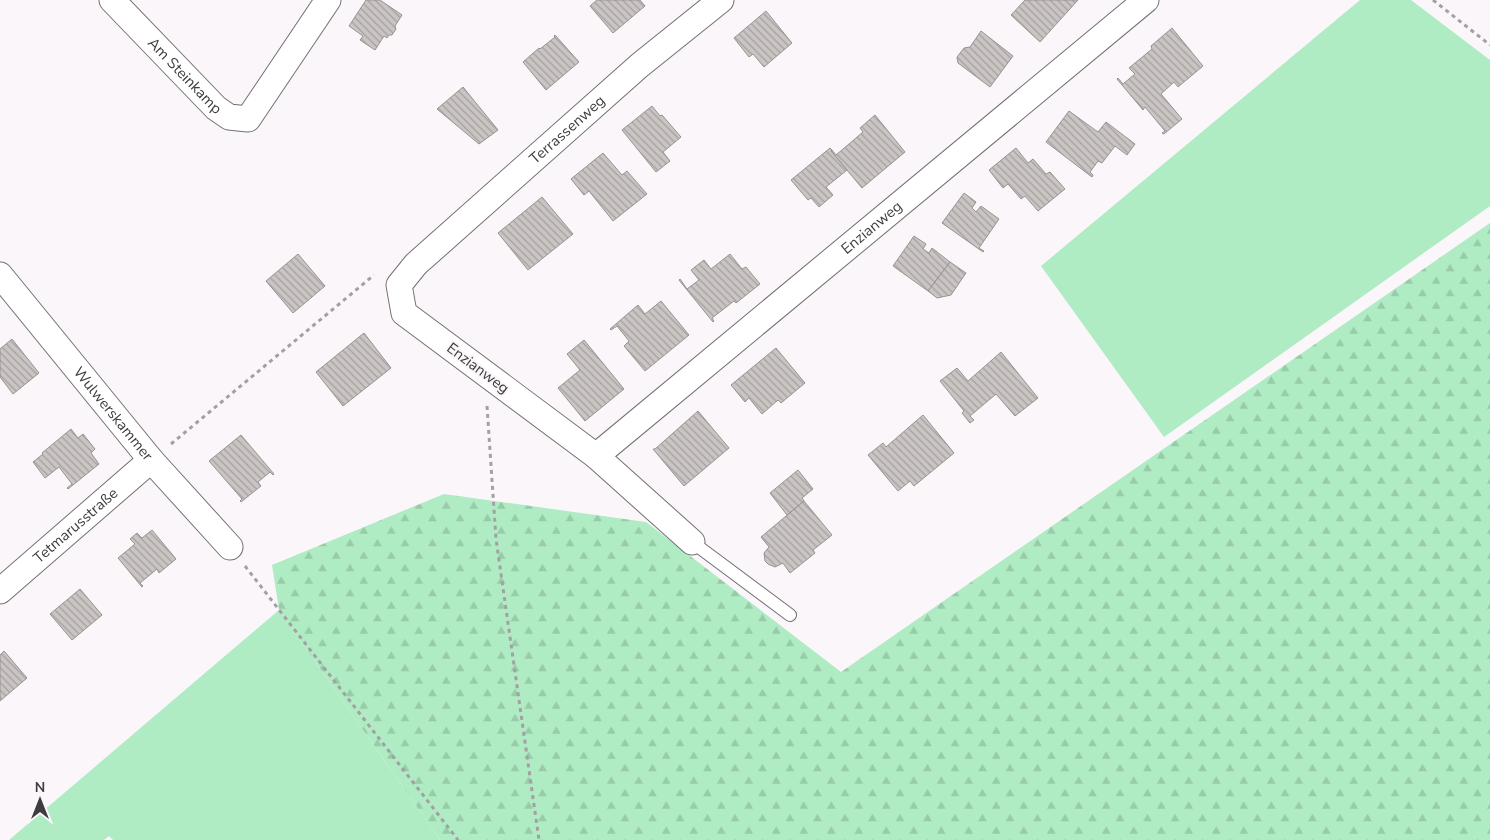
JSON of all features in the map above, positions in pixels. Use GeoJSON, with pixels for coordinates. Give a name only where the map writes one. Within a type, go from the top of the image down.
{"type":"FeatureCollection","features":[{"type":"Feature","properties":{"kind":"street","name":"Am Steinkamp"},"geometry":{"type":"LineString","coordinates":[[112,0],[216,108],[229,117],[248,120],[328,0]]}},
{"type":"Feature","properties":{"kind":"street","name":"Terrassenweg"},"geometry":{"type":"LineString","coordinates":[[416,264],[640,65],[721,0]]}},
{"type":"Feature","properties":{"kind":"street","name":"Enzianweg"},"geometry":{"type":"LineString","coordinates":[[596,456],[1146,0]]}},
{"type":"Feature","properties":{"kind":"street","name":"Enzianweg"},"geometry":{"type":"LineString","coordinates":[[416,264],[399,285],[404,313],[596,456],[692,542]]}},
{"type":"Feature","properties":{"kind":"street","name":"Wulwerskammer"},"geometry":{"type":"LineString","coordinates":[[0,275],[151,460],[230,547]]}},
{"type":"Feature","properties":{"kind":"street","name":"Tetmarusstraße"},"geometry":{"type":"LineString","coordinates":[[0,591],[151,460]]}},
{"type":"Feature","properties":{"kind":"lane"},"geometry":{"type":"LineString","coordinates":[[692,542],[790,615]]}},
{"type":"Feature","properties":{"kind":"path"},"geometry":{"type":"LineString","coordinates":[[1433,0],[1490,45]]}},
{"type":"Feature","properties":{"kind":"path"},"geometry":{"type":"LineString","coordinates":[[151,460],[388,263],[416,264]]}},
{"type":"Feature","properties":{"kind":"path"},"geometry":{"type":"LineString","coordinates":[[485,374],[496,540],[538,840]]}},
{"type":"Feature","properties":{"kind":"path"},"geometry":{"type":"LineString","coordinates":[[230,547],[458,840]]}},
{"type":"Feature","properties":{"kind":"green space"},"geometry":{"type":"Polygon","coordinates":[[[1360,0],[1411,0],[1490,60],[1490,206],[1164,437],[1041,266],[1360,0]]]}},
{"type":"Feature","properties":{"kind":"green space"},"geometry":{"type":"Polygon","coordinates":[[[1490,223],[1490,840],[440,840],[279,610],[272,565],[444,494],[646,522],[841,672],[1490,223]]]}},
{"type":"Feature","properties":{"kind":"green space"},"geometry":{"type":"Polygon","coordinates":[[[279,610],[440,840],[113,840],[109,836],[104,840],[9,840],[279,610]]]}},
{"type":"Feature","properties":{"kind":"building"},"geometry":{"type":"Polygon","coordinates":[[[366,0],[380,0],[402,15],[392,35],[389,35],[387,38],[384,36],[375,50],[360,40],[363,36],[349,26],[366,0]]]}},
{"type":"Feature","properties":{"kind":"building"},"geometry":{"type":"Polygon","coordinates":[[[597,0],[640,0],[645,6],[613,33],[590,6],[597,0]]]}},
{"type":"Feature","properties":{"kind":"building"},"geometry":{"type":"Polygon","coordinates":[[[1025,0],[1078,0],[1040,42],[1011,15],[1025,0]]]}},
{"type":"Feature","properties":{"kind":"building"},"geometry":{"type":"Polygon","coordinates":[[[766,11],[792,43],[764,67],[753,54],[749,57],[734,38],[766,11]]]}},
{"type":"Feature","properties":{"kind":"building"},"geometry":{"type":"Polygon","coordinates":[[[1172,28],[1203,66],[1178,87],[1174,82],[1161,94],[1182,119],[1164,134],[1162,133],[1165,131],[1145,107],[1143,110],[1117,79],[1123,84],[1135,74],[1129,68],[1152,49],[1151,46],[1172,28]]]}},
{"type":"Feature","properties":{"kind":"building"},"geometry":{"type":"Polygon","coordinates":[[[981,31],[1013,56],[990,87],[958,63],[957,57],[964,48],[970,47],[981,31]]]}},
{"type":"Feature","properties":{"kind":"building"},"geometry":{"type":"Polygon","coordinates":[[[555,35],[579,62],[546,90],[523,62],[555,37],[555,35]]]}},
{"type":"Feature","properties":{"kind":"building"},"geometry":{"type":"Polygon","coordinates":[[[463,87],[498,130],[479,144],[437,109],[463,87]]]}},
{"type":"Feature","properties":{"kind":"building"},"geometry":{"type":"Polygon","coordinates":[[[652,106],[681,137],[663,152],[670,161],[656,172],[622,130],[652,106]]]}},
{"type":"Feature","properties":{"kind":"building"},"geometry":{"type":"Polygon","coordinates":[[[1069,111],[1098,132],[1106,122],[1135,144],[1127,155],[1115,146],[1102,163],[1098,161],[1090,172],[1093,175],[1092,177],[1046,142],[1069,111]]]}},
{"type":"Feature","properties":{"kind":"building"},"geometry":{"type":"Polygon","coordinates":[[[875,115],[905,152],[862,188],[831,151],[836,155],[863,132],[860,128],[875,115]]]}},
{"type":"Feature","properties":{"kind":"building"},"geometry":{"type":"Polygon","coordinates":[[[830,148],[847,170],[826,187],[833,195],[819,207],[811,198],[808,200],[791,180],[830,148]]]}},
{"type":"Feature","properties":{"kind":"building"},"geometry":{"type":"Polygon","coordinates":[[[1016,148],[1028,163],[1033,159],[1046,174],[1050,172],[1065,189],[1038,211],[1025,196],[1021,199],[1008,184],[1003,188],[989,170],[1016,148]]]}},
{"type":"Feature","properties":{"kind":"building"},"geometry":{"type":"Polygon","coordinates":[[[603,153],[622,175],[627,171],[647,194],[613,221],[589,191],[584,195],[571,179],[603,153]]]}},
{"type":"Feature","properties":{"kind":"building"},"geometry":{"type":"Polygon","coordinates":[[[964,193],[976,202],[972,208],[976,212],[981,206],[999,219],[979,248],[983,252],[942,223],[964,193]]]}},
{"type":"Feature","properties":{"kind":"building"},"geometry":{"type":"Polygon","coordinates":[[[542,197],[573,234],[528,270],[498,233],[542,197]]]}},
{"type":"Feature","properties":{"kind":"building"},"geometry":{"type":"Polygon","coordinates":[[[914,236],[926,244],[923,249],[929,253],[932,248],[950,262],[928,291],[893,266],[914,236]]]}},
{"type":"Feature","properties":{"kind":"building"},"geometry":{"type":"Polygon","coordinates":[[[298,254],[325,286],[293,313],[266,281],[298,254]]]}},
{"type":"Feature","properties":{"kind":"building"},"geometry":{"type":"Polygon","coordinates":[[[730,254],[742,269],[746,267],[760,284],[736,303],[734,301],[712,318],[713,322],[679,280],[687,289],[699,280],[691,270],[704,260],[711,269],[730,254]]]}},
{"type":"Feature","properties":{"kind":"building"},"geometry":{"type":"Polygon","coordinates":[[[950,262],[966,273],[951,295],[937,298],[928,291],[950,262]]]}},
{"type":"Feature","properties":{"kind":"building"},"geometry":{"type":"Polygon","coordinates":[[[661,301],[689,335],[645,371],[624,346],[629,341],[617,326],[610,329],[638,305],[645,314],[661,301]]]}},
{"type":"Feature","properties":{"kind":"building"},"geometry":{"type":"Polygon","coordinates":[[[364,333],[391,368],[343,406],[316,372],[364,333]]]}},
{"type":"Feature","properties":{"kind":"building"},"geometry":{"type":"Polygon","coordinates":[[[12,339],[39,373],[13,394],[0,377],[0,349],[12,339]]]}},
{"type":"Feature","properties":{"kind":"building"},"geometry":{"type":"Polygon","coordinates":[[[584,340],[624,389],[585,421],[558,388],[580,370],[567,354],[584,340]]]}},
{"type":"Feature","properties":{"kind":"building"},"geometry":{"type":"Polygon","coordinates":[[[776,348],[805,383],[781,403],[778,400],[762,414],[749,398],[745,402],[731,385],[776,348]]]}},
{"type":"Feature","properties":{"kind":"building"},"geometry":{"type":"Polygon","coordinates":[[[1001,352],[1038,398],[1015,416],[996,394],[970,416],[974,420],[970,423],[962,413],[964,411],[940,381],[957,368],[968,381],[1001,352]]]}},
{"type":"Feature","properties":{"kind":"building"},"geometry":{"type":"Polygon","coordinates":[[[698,411],[729,448],[684,486],[653,449],[698,411]]]}},
{"type":"Feature","properties":{"kind":"building"},"geometry":{"type":"Polygon","coordinates":[[[923,415],[954,453],[914,486],[910,481],[898,491],[868,455],[883,443],[886,447],[923,415]]]}},
{"type":"Feature","properties":{"kind":"building"},"geometry":{"type":"Polygon","coordinates":[[[71,429],[78,438],[83,434],[95,449],[91,453],[99,464],[68,489],[72,484],[59,467],[45,478],[33,462],[71,429]]]}},
{"type":"Feature","properties":{"kind":"building"},"geometry":{"type":"Polygon","coordinates":[[[241,435],[274,474],[270,472],[258,482],[261,486],[241,502],[242,499],[209,461],[241,435]]]}},
{"type":"Feature","properties":{"kind":"building"},"geometry":{"type":"Polygon","coordinates":[[[798,470],[813,489],[802,498],[804,501],[787,515],[770,493],[798,470]]]}},
{"type":"Feature","properties":{"kind":"building"},"geometry":{"type":"Polygon","coordinates":[[[804,501],[832,535],[813,550],[815,553],[790,573],[783,563],[775,567],[765,561],[764,553],[769,547],[761,537],[804,501]]]}},
{"type":"Feature","properties":{"kind":"building"},"geometry":{"type":"Polygon","coordinates":[[[152,530],[176,559],[159,573],[157,569],[140,583],[142,587],[118,558],[135,544],[130,539],[137,533],[142,538],[152,530]]]}},
{"type":"Feature","properties":{"kind":"building"},"geometry":{"type":"Polygon","coordinates":[[[80,589],[102,615],[72,640],[50,614],[80,589]]]}},
{"type":"Feature","properties":{"kind":"building"},"geometry":{"type":"Polygon","coordinates":[[[4,651],[27,678],[0,701],[0,655],[4,651]]]}}]}
